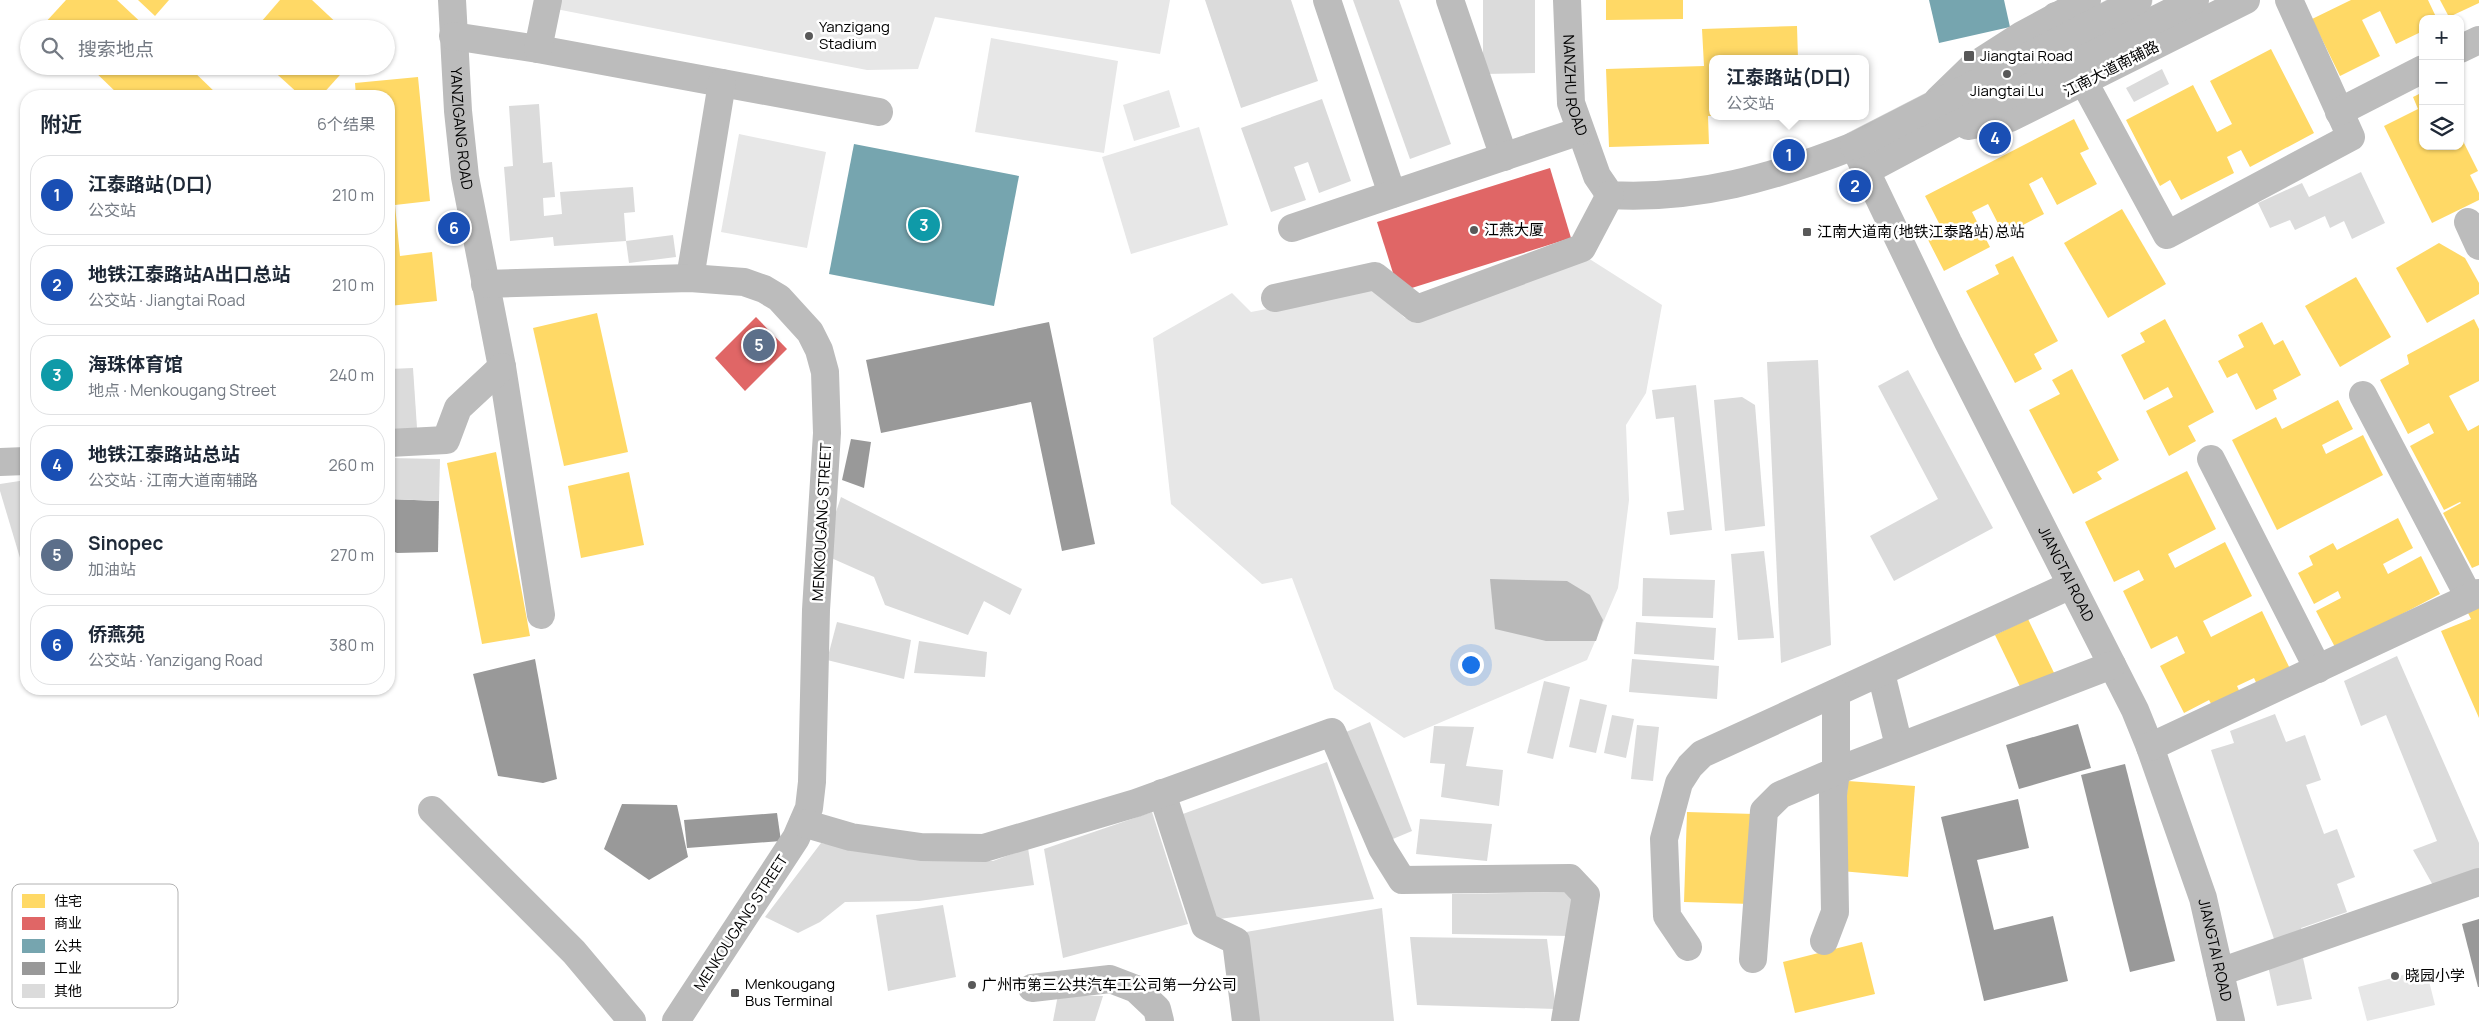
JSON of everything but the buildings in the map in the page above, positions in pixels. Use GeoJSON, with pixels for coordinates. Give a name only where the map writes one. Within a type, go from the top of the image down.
{"type":"FeatureCollection","features":[{"type":"Feature","properties":{"kind":"street","name":"YANZIGANG ROAD"},"geometry":{"type":"LineString","coordinates":[[452,0],[458,111],[464,169],[502,367],[541,615]]}},
{"type":"Feature","properties":{"kind":"street"},"geometry":{"type":"LineString","coordinates":[[538,49],[548,0]]}},
{"type":"Feature","properties":{"kind":"street"},"geometry":{"type":"LineString","coordinates":[[1327,0],[1392,194]]}},
{"type":"Feature","properties":{"kind":"street"},"geometry":{"type":"LineString","coordinates":[[1450,0],[1504,157]]}},
{"type":"Feature","properties":{"kind":"street","name":"NANZHU ROAD"},"geometry":{"type":"LineString","coordinates":[[1567,0],[1571,103],[1580,131]]}},
{"type":"Feature","properties":{"kind":"street","name":"NANZHU ROAD"},"geometry":{"type":"LineString","coordinates":[[1580,131],[1584,100],[1581,0]]}},
{"type":"Feature","properties":{"kind":"street"},"geometry":{"type":"LineString","coordinates":[[2087,0],[2071,48],[2167,235],[2350,137],[2289,0]]}},
{"type":"Feature","properties":{"kind":"street"},"geometry":{"type":"LineString","coordinates":[[1866,171],[1942,130],[2071,48],[2138,0]]}},
{"type":"Feature","properties":{"kind":"street"},"geometry":{"type":"LineString","coordinates":[[1610,195],[1663,196],[1750,182],[1798,168],[1854,146],[1933,104],[2195,0]]}},
{"type":"Feature","properties":{"kind":"street","name":"江南大道南辅路"},"geometry":{"type":"LineString","coordinates":[[2071,48],[2246,0]]}},
{"type":"Feature","properties":{"kind":"street"},"geometry":{"type":"LineString","coordinates":[[453,36],[538,49],[879,112]]}},
{"type":"Feature","properties":{"kind":"street"},"geometry":{"type":"LineString","coordinates":[[2464,47],[2479,40]]}},
{"type":"Feature","properties":{"kind":"street"},"geometry":{"type":"LineString","coordinates":[[2339,112],[2419,71]]}},
{"type":"Feature","properties":{"kind":"street"},"geometry":{"type":"LineString","coordinates":[[690,278],[722,83]]}},
{"type":"Feature","properties":{"kind":"street"},"geometry":{"type":"LineString","coordinates":[[1292,228],[1580,131],[1597,176],[1610,195]]}},
{"type":"Feature","properties":{"kind":"street","name":"JIANGTAI ROAD"},"geometry":{"type":"LineString","coordinates":[[1854,146],[1948,342],[2112,665],[2150,747],[2203,898],[2231,1021]]}},
{"type":"Feature","properties":{"kind":"street"},"geometry":{"type":"LineString","coordinates":[[1275,298],[1375,276],[1417,309],[1582,248],[1610,195]]}},
{"type":"Feature","properties":{"kind":"street","name":"MENKOUGANG STREET"},"geometry":{"type":"LineString","coordinates":[[485,284],[690,278],[744,282],[764,289],[779,298],[810,332],[819,350],[825,372],[827,433],[816,610],[812,782],[809,808],[803,823],[775,871],[676,1021]]}},
{"type":"Feature","properties":{"kind":"street"},"geometry":{"type":"LineString","coordinates":[[395,443],[446,440],[458,408],[502,367]]}},
{"type":"Feature","properties":{"kind":"street"},"geometry":{"type":"LineString","coordinates":[[2150,747],[2474,595],[2363,395]]}},
{"type":"Feature","properties":{"kind":"street"},"geometry":{"type":"LineString","coordinates":[[2211,459],[2318,669]]}},
{"type":"Feature","properties":{"kind":"street"},"geometry":{"type":"LineString","coordinates":[[0,462],[20,461]]}},
{"type":"Feature","properties":{"kind":"street"},"geometry":{"type":"LineString","coordinates":[[1688,947],[1667,916],[1664,839],[1679,783],[1690,766],[1702,754],[2072,585]]}},
{"type":"Feature","properties":{"kind":"street"},"geometry":{"type":"LineString","coordinates":[[1753,959],[1764,811],[1780,794],[1899,746],[2112,665]]}},
{"type":"Feature","properties":{"kind":"street"},"geometry":{"type":"LineString","coordinates":[[1881,673],[1899,746]]}},
{"type":"Feature","properties":{"kind":"street"},"geometry":{"type":"LineString","coordinates":[[1824,941],[1835,912],[1833,795],[1836,771],[1836,693]]}},
{"type":"Feature","properties":{"kind":"street"},"geometry":{"type":"LineString","coordinates":[[803,823],[851,837],[921,847],[984,848],[1162,793],[1332,732],[1382,848],[1402,880],[1570,878],[1586,895],[1565,1021]]}},
{"type":"Feature","properties":{"kind":"street"},"geometry":{"type":"LineString","coordinates":[[1162,793],[1205,926],[1236,941],[1246,1021]]}},
{"type":"Feature","properties":{"kind":"street"},"geometry":{"type":"LineString","coordinates":[[432,810],[574,952],[632,1021]]}},
{"type":"Feature","properties":{"kind":"street"},"geometry":{"type":"LineString","coordinates":[[2220,972],[2479,882]]}},
{"type":"Feature","properties":{"kind":"street"},"geometry":{"type":"LineString","coordinates":[[1032,988],[1110,979],[1136,989],[1157,1009],[1160,1021]]}},
{"type":"Feature","properties":{"kind":"shaded area","name":"Yanzigang Stadium"},"geometry":{"type":"Polygon","coordinates":[[[559,0],[1170,0],[1160,54],[935,17],[918,69],[867,70],[556,9],[559,0]]]}},
{"type":"Feature","properties":{"kind":"shaded area"},"geometry":{"type":"Polygon","coordinates":[[[991,38],[1118,61],[1104,153],[975,132],[991,38]]]}},
{"type":"Feature","properties":{"kind":"shaded area"},"geometry":{"type":"Polygon","coordinates":[[[1169,90],[1180,127],[1134,141],[1123,105],[1169,90]]]}},
{"type":"Feature","properties":{"kind":"shaded area"},"geometry":{"type":"Polygon","coordinates":[[[1199,127],[1228,225],[1131,254],[1102,157],[1199,127]]]}},
{"type":"Feature","properties":{"kind":"shaded area"},"geometry":{"type":"Polygon","coordinates":[[[739,134],[826,152],[807,248],[721,232],[739,134]]]}},
{"type":"Feature","properties":{"kind":"shaded area"},"geometry":{"type":"Polygon","coordinates":[[[1588,258],[1662,305],[1646,393],[1626,425],[1629,500],[1618,588],[1587,660],[1404,738],[1334,689],[1292,578],[1262,584],[1171,504],[1153,338],[1232,293],[1251,312],[1372,289],[1405,318],[1588,258]]]}},
{"type":"Feature","properties":{"kind":"shaded area"},"geometry":{"type":"Polygon","coordinates":[[[1490,579],[1567,581],[1590,595],[1603,620],[1596,641],[1546,641],[1495,629],[1490,579]]]}},
{"type":"Feature","properties":{"kind":"shaded area"},"geometry":{"type":"Polygon","coordinates":[[[2426,969],[2435,1005],[2367,1021],[2358,987],[2426,969]]]}},
{"type":"Feature","properties":{"kind":"place","name":"Yanzigang Stadium"},"geometry":{"type":"Point","coordinates":[809,36]}},
{"type":"Feature","properties":{"kind":"place","name":"Jiangtai Road"},"geometry":{"type":"Point","coordinates":[1969,56]}},
{"type":"Feature","properties":{"kind":"place","name":"Jiangtai Lu"},"geometry":{"type":"Point","coordinates":[2007,74]}},
{"type":"Feature","properties":{"kind":"place","name":"地铁江泰路站总站"},"geometry":{"type":"Point","coordinates":[1995,138]}},
{"type":"Feature","properties":{"kind":"place","name":"江泰路站(D口)"},"geometry":{"type":"Point","coordinates":[1789,155]}},
{"type":"Feature","properties":{"kind":"place","name":"地铁江泰路站A出口总站"},"geometry":{"type":"Point","coordinates":[1855,186]}},
{"type":"Feature","properties":{"kind":"place","name":"海珠体育馆"},"geometry":{"type":"Point","coordinates":[924,225]}},
{"type":"Feature","properties":{"kind":"place","name":"侨燕苑"},"geometry":{"type":"Point","coordinates":[454,228]}},
{"type":"Feature","properties":{"kind":"place","name":"江燕大厦"},"geometry":{"type":"Point","coordinates":[1474,230]}},
{"type":"Feature","properties":{"kind":"place","name":"江南大道南(地铁江泰路站)总站"},"geometry":{"type":"Point","coordinates":[1807,232]}},
{"type":"Feature","properties":{"kind":"place","name":"Sinopec"},"geometry":{"type":"Point","coordinates":[759,345]}},
{"type":"Feature","properties":{"kind":"place","name":"晓园小学"},"geometry":{"type":"Point","coordinates":[2395,976]}},
{"type":"Feature","properties":{"kind":"place","name":"广州市第三公共汽车工公司第一分公司"},"geometry":{"type":"Point","coordinates":[972,985]}},
{"type":"Feature","properties":{"kind":"place","name":"Menkougang Bus Terminal"},"geometry":{"type":"Point","coordinates":[735,993]}}]}
